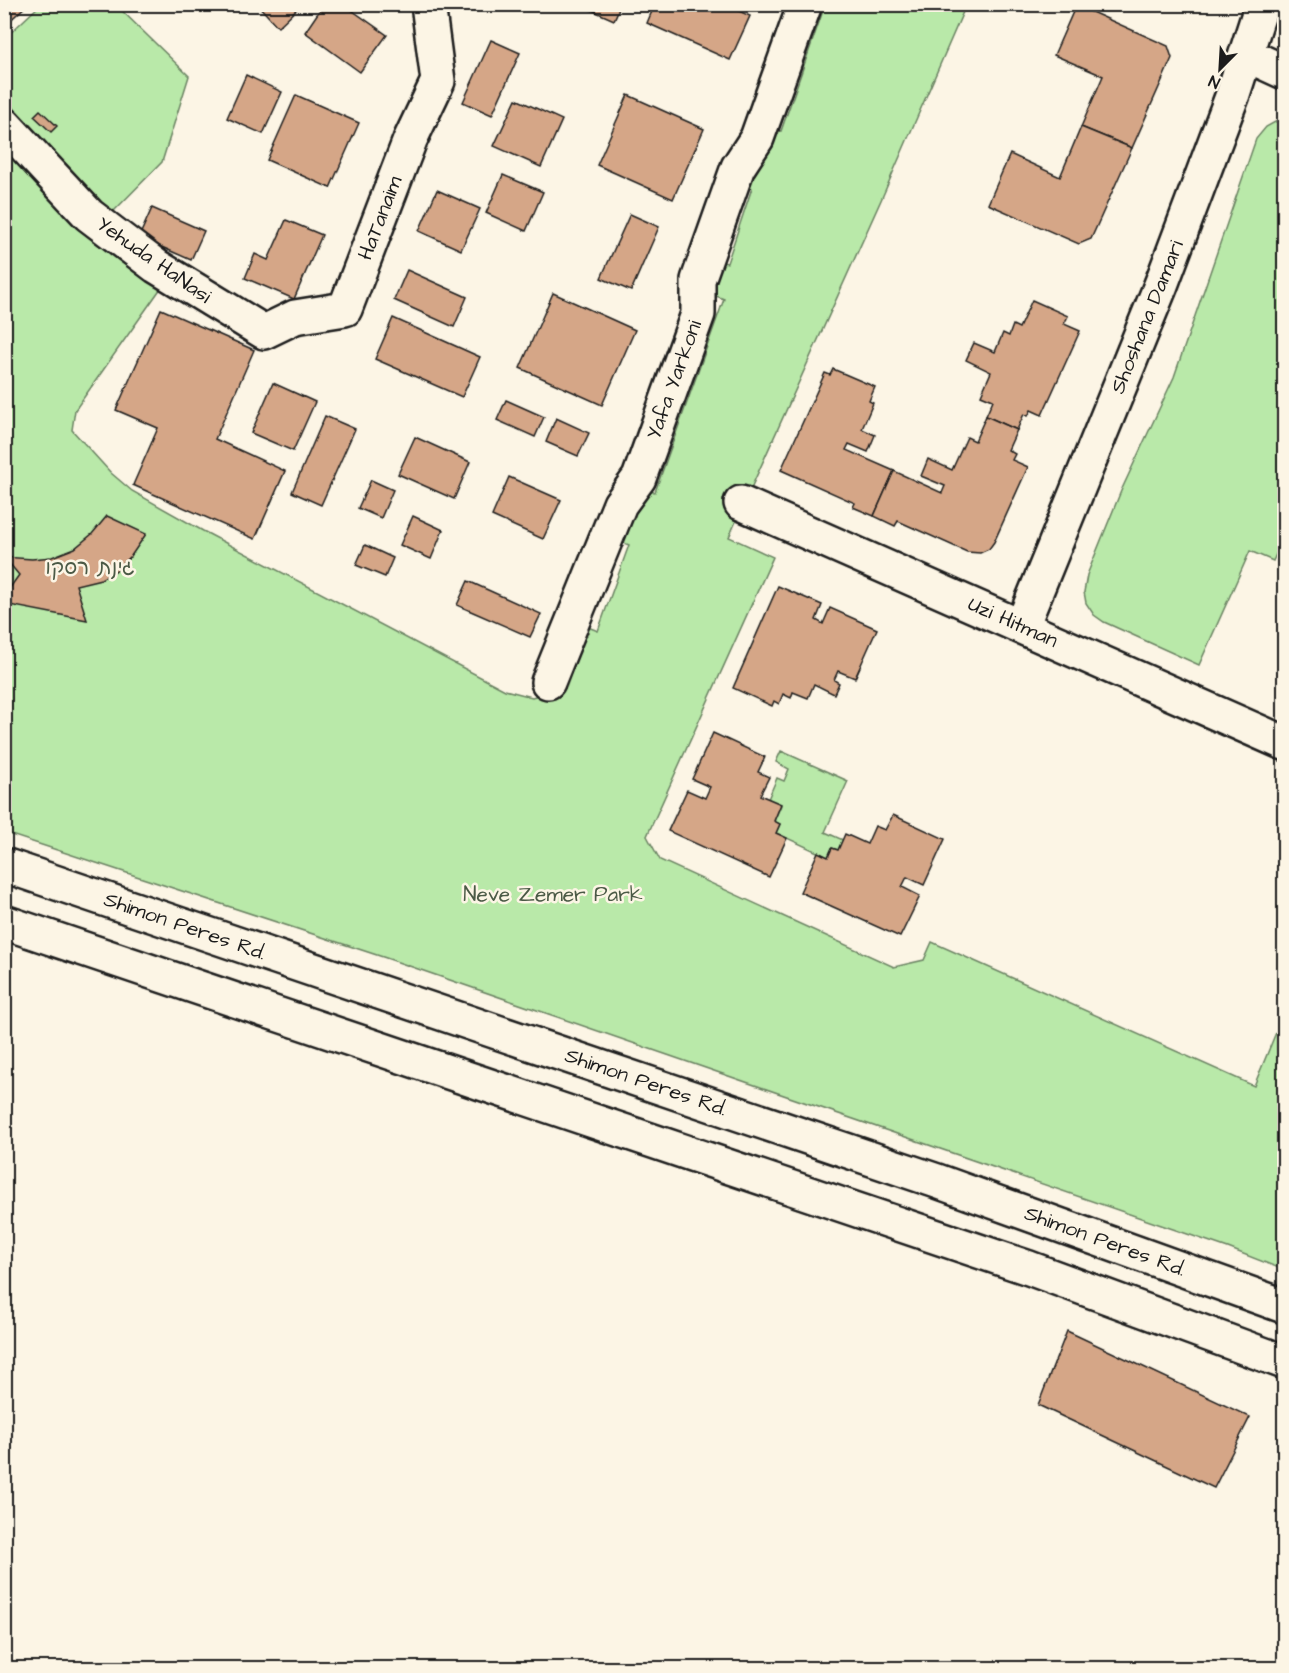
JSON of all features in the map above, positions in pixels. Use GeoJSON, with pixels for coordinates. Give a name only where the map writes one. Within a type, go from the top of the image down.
{"type":"FeatureCollection","features":[{"type":"Feature","properties":{"kind":"street","name":"HaTanaim"},"geometry":{"type":"LineString","coordinates":[[295,317],[345,309],[410,140],[438,81],[428,4]]}},
{"type":"Feature","properties":{"kind":"street","name":"Yafa Yarkoni"},"geometry":{"type":"LineString","coordinates":[[548,682],[620,504],[639,478],[698,314],[698,280],[738,167],[757,138],[805,4]]}},
{"type":"Feature","properties":{"kind":"street","name":"Shoshana Damari"},"geometry":{"type":"LineString","coordinates":[[1022,626],[1161,285],[1247,55],[1262,4]]}},
{"type":"Feature","properties":{"kind":"street"},"geometry":{"type":"LineString","coordinates":[[1247,55],[1284,72]]}},
{"type":"Feature","properties":{"kind":"street","name":"Yehuda HaNasi"},"geometry":{"type":"LineString","coordinates":[[4,124],[89,215],[156,266],[264,332],[295,317]]}},
{"type":"Feature","properties":{"kind":"street","name":"Uzi Hitman"},"geometry":{"type":"LineString","coordinates":[[741,503],[1284,743]]}},
{"type":"Feature","properties":{"kind":"street","name":"Shimon Peres Rd."},"geometry":{"type":"LineString","coordinates":[[4,865],[937,1181],[1284,1306]]}},
{"type":"Feature","properties":{"kind":"street"},"geometry":{"type":"LineString","coordinates":[[4,922],[952,1242],[1284,1362]]}},
{"type":"Feature","properties":{"kind":"green space"},"geometry":{"type":"Polygon","coordinates":[[[40,5],[116,5],[189,76],[162,162],[112,213],[5,102],[5,38],[40,5]]]}},
{"type":"Feature","properties":{"kind":"green space"},"geometry":{"type":"Polygon","coordinates":[[[825,5],[966,5],[729,537],[773,557],[647,836],[660,860],[894,967],[924,960],[932,942],[1254,1086],[1284,1013],[1284,1270],[1228,1248],[386,958],[5,833],[4,143],[161,288],[75,410],[72,430],[111,473],[132,491],[203,531],[505,690],[532,697],[566,688],[588,627],[598,631],[629,545],[619,541],[645,491],[655,492],[724,299],[716,296],[713,274],[717,261],[727,263],[752,188],[743,185],[772,129],[781,131],[825,5]]]}},
{"type":"Feature","properties":{"kind":"green space"},"geometry":{"type":"Polygon","coordinates":[[[1284,117],[1284,536],[1273,561],[1250,551],[1199,665],[1104,622],[1094,615],[1086,603],[1084,592],[1087,575],[1121,491],[1174,377],[1256,139],[1266,127],[1284,117]]]}},
{"type":"Feature","properties":{"kind":"green space"},"geometry":{"type":"Polygon","coordinates":[[[781,751],[848,781],[825,832],[843,840],[838,850],[832,848],[828,857],[776,833],[780,824],[774,821],[781,805],[768,799],[777,778],[784,781],[789,769],[776,762],[781,751]]]}},
{"type":"Feature","properties":{"kind":"building"},"geometry":{"type":"Polygon","coordinates":[[[4,4],[28,4],[4,26],[4,4]]]}},
{"type":"Feature","properties":{"kind":"building"},"geometry":{"type":"Polygon","coordinates":[[[257,4],[302,4],[278,27],[257,4]]]}},
{"type":"Feature","properties":{"kind":"building"},"geometry":{"type":"Polygon","coordinates":[[[324,4],[343,4],[387,35],[360,72],[305,32],[324,4]]]}},
{"type":"Feature","properties":{"kind":"building"},"geometry":{"type":"Polygon","coordinates":[[[578,4],[621,4],[614,20],[578,4]]]}},
{"type":"Feature","properties":{"kind":"building"},"geometry":{"type":"Polygon","coordinates":[[[655,4],[724,4],[750,16],[730,60],[647,23],[655,4]]]}},
{"type":"Feature","properties":{"kind":"building"},"geometry":{"type":"Polygon","coordinates":[[[1076,5],[1168,46],[1172,58],[1132,148],[1081,127],[1103,76],[1054,55],[1076,5]]]}},
{"type":"Feature","properties":{"kind":"building"},"geometry":{"type":"Polygon","coordinates":[[[491,40],[520,53],[492,115],[463,102],[491,40]]]}},
{"type":"Feature","properties":{"kind":"building"},"geometry":{"type":"Polygon","coordinates":[[[246,75],[282,92],[263,134],[227,118],[246,75]]]}},
{"type":"Feature","properties":{"kind":"building"},"geometry":{"type":"Polygon","coordinates":[[[296,95],[359,123],[330,188],[267,160],[296,95]]]}},
{"type":"Feature","properties":{"kind":"building"},"geometry":{"type":"Polygon","coordinates":[[[628,95],[704,129],[673,199],[597,165],[628,95]]]}},
{"type":"Feature","properties":{"kind":"building"},"geometry":{"type":"Polygon","coordinates":[[[516,99],[562,120],[541,167],[494,146],[516,99]]]}},
{"type":"Feature","properties":{"kind":"building"},"geometry":{"type":"Polygon","coordinates":[[[40,110],[57,126],[51,132],[34,116],[40,110]]]}},
{"type":"Feature","properties":{"kind":"building"},"geometry":{"type":"Polygon","coordinates":[[[1081,127],[1132,148],[1091,239],[1079,244],[988,204],[1010,154],[1060,177],[1081,127]]]}},
{"type":"Feature","properties":{"kind":"building"},"geometry":{"type":"Polygon","coordinates":[[[503,175],[543,192],[526,231],[486,213],[503,175]]]}},
{"type":"Feature","properties":{"kind":"building"},"geometry":{"type":"Polygon","coordinates":[[[437,190],[480,209],[461,250],[419,231],[437,190]]]}},
{"type":"Feature","properties":{"kind":"building"},"geometry":{"type":"Polygon","coordinates":[[[152,208],[204,231],[191,260],[139,237],[152,208]]]}},
{"type":"Feature","properties":{"kind":"building"},"geometry":{"type":"Polygon","coordinates":[[[630,214],[659,227],[631,291],[601,278],[630,214]]]}},
{"type":"Feature","properties":{"kind":"building"},"geometry":{"type":"Polygon","coordinates":[[[286,220],[322,235],[294,299],[245,278],[255,254],[268,260],[286,220]]]}},
{"type":"Feature","properties":{"kind":"building"},"geometry":{"type":"Polygon","coordinates":[[[407,270],[467,297],[454,327],[394,300],[407,270]]]}},
{"type":"Feature","properties":{"kind":"building"},"geometry":{"type":"Polygon","coordinates":[[[553,293],[635,330],[602,405],[520,368],[553,293]]]}},
{"type":"Feature","properties":{"kind":"building"},"geometry":{"type":"Polygon","coordinates":[[[1032,300],[1068,316],[1064,324],[1080,331],[1042,415],[1031,410],[1028,416],[1024,414],[1017,430],[986,416],[993,400],[981,395],[991,372],[966,360],[974,343],[995,352],[1003,333],[1009,336],[1013,325],[1019,328],[1032,300]]]}},
{"type":"Feature","properties":{"kind":"building"},"geometry":{"type":"Polygon","coordinates":[[[161,309],[254,350],[215,439],[285,471],[255,539],[133,485],[158,428],[116,410],[161,309]]]}},
{"type":"Feature","properties":{"kind":"building"},"geometry":{"type":"Polygon","coordinates":[[[393,318],[480,357],[462,397],[375,359],[393,318]]]}},
{"type":"Feature","properties":{"kind":"building"},"geometry":{"type":"Polygon","coordinates":[[[833,369],[875,387],[869,401],[873,403],[862,429],[875,435],[868,452],[849,444],[846,450],[894,471],[874,516],[853,507],[855,503],[781,470],[825,373],[830,375],[833,369]]]}},
{"type":"Feature","properties":{"kind":"building"},"geometry":{"type":"Polygon","coordinates":[[[273,383],[315,402],[293,451],[251,433],[273,383]]]}},
{"type":"Feature","properties":{"kind":"building"},"geometry":{"type":"Polygon","coordinates":[[[506,400],[544,417],[535,437],[497,420],[506,400]]]}},
{"type":"Feature","properties":{"kind":"building"},"geometry":{"type":"Polygon","coordinates":[[[325,416],[355,429],[321,505],[292,492],[325,416]]]}},
{"type":"Feature","properties":{"kind":"building"},"geometry":{"type":"Polygon","coordinates":[[[986,416],[1017,430],[1008,450],[1015,454],[1012,460],[1028,467],[989,549],[980,553],[967,552],[898,521],[895,526],[874,516],[894,471],[942,493],[945,486],[921,476],[928,459],[952,470],[967,437],[975,441],[986,416]]]}},
{"type":"Feature","properties":{"kind":"building"},"geometry":{"type":"Polygon","coordinates":[[[556,418],[589,433],[578,456],[546,442],[556,418]]]}},
{"type":"Feature","properties":{"kind":"building"},"geometry":{"type":"Polygon","coordinates":[[[415,437],[470,462],[454,499],[398,474],[415,437]]]}},
{"type":"Feature","properties":{"kind":"building"},"geometry":{"type":"Polygon","coordinates":[[[509,477],[561,500],[543,539],[492,516],[509,477]]]}},
{"type":"Feature","properties":{"kind":"building"},"geometry":{"type":"Polygon","coordinates":[[[371,480],[393,490],[381,518],[358,508],[371,480]]]}},
{"type":"Feature","properties":{"kind":"building"},"geometry":{"type":"Polygon","coordinates":[[[107,516],[146,534],[131,556],[117,570],[101,579],[76,585],[87,620],[4,604],[4,596],[19,575],[4,557],[32,559],[52,557],[75,548],[92,534],[107,516]]]}},
{"type":"Feature","properties":{"kind":"building"},"geometry":{"type":"Polygon","coordinates":[[[413,516],[443,530],[431,559],[400,545],[413,516]]]}},
{"type":"Feature","properties":{"kind":"building"},"geometry":{"type":"Polygon","coordinates":[[[365,545],[393,558],[385,577],[356,565],[365,545]]]}},
{"type":"Feature","properties":{"kind":"building"},"geometry":{"type":"Polygon","coordinates":[[[468,581],[541,614],[530,637],[457,605],[468,581]]]}},
{"type":"Feature","properties":{"kind":"building"},"geometry":{"type":"Polygon","coordinates":[[[778,586],[822,605],[816,620],[823,624],[830,608],[877,629],[855,678],[838,671],[834,680],[839,683],[834,694],[814,684],[808,698],[793,692],[791,698],[783,694],[779,704],[774,701],[772,706],[733,688],[778,586]]]}},
{"type":"Feature","properties":{"kind":"building"},"geometry":{"type":"Polygon","coordinates":[[[713,733],[765,757],[758,772],[769,777],[760,795],[781,804],[774,821],[780,824],[776,833],[787,838],[769,877],[668,831],[687,790],[705,798],[710,787],[692,779],[713,733]]]}},
{"type":"Feature","properties":{"kind":"building"},"geometry":{"type":"Polygon","coordinates":[[[893,815],[945,839],[924,885],[907,877],[902,887],[920,896],[900,937],[800,892],[818,852],[828,857],[832,848],[838,850],[845,834],[867,844],[875,826],[885,830],[893,815]]]}},
{"type":"Feature","properties":{"kind":"building"},"geometry":{"type":"Polygon","coordinates":[[[1067,1331],[1250,1417],[1214,1488],[1038,1405],[1067,1331]]]}},
{"type":"Feature","properties":{"kind":"park label","name":"גינת רסקו"},"geometry":{"type":"Point","coordinates":[90,567]}},
{"type":"Feature","properties":{"kind":"park label","name":"Neve Zemer Park"},"geometry":{"type":"Point","coordinates":[553,894]}}]}
